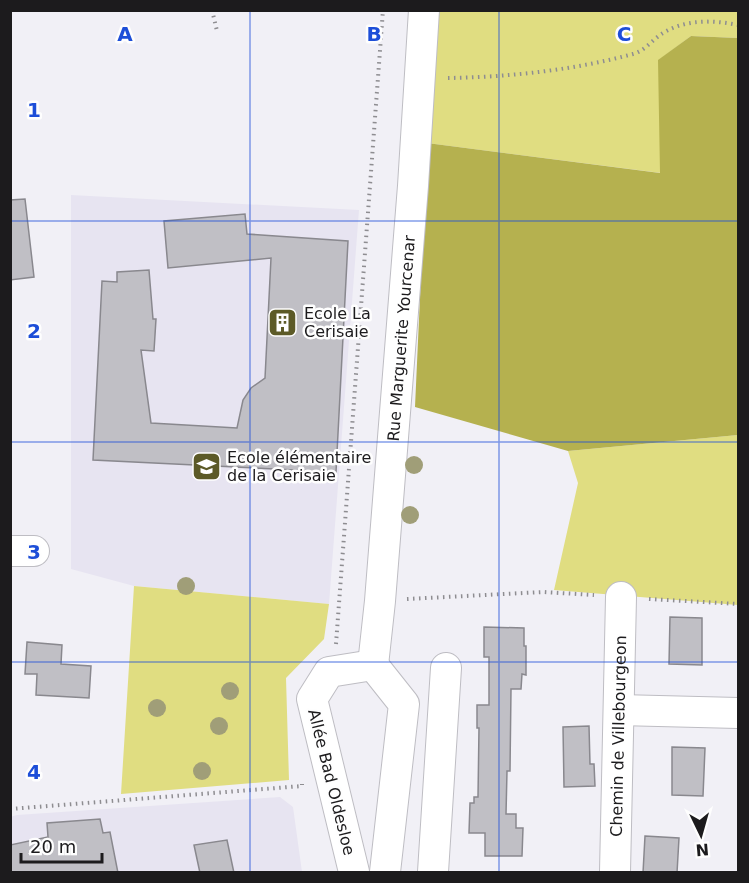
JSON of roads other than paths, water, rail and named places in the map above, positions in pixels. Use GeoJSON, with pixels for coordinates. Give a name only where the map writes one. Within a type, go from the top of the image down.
{"type":"FeatureCollection","features":[{"type":"Feature","properties":{"kind":"street","name":"Rue Marguerite Yourcenar"},"geometry":{"type":"LineString","coordinates":[[373,665],[413,186],[424,10]]}},
{"type":"Feature","properties":{"kind":"street","name":"Chemin de Villebourgeon"},"geometry":{"type":"LineString","coordinates":[[615,873],[621,597]]}},
{"type":"Feature","properties":{"kind":"street"},"geometry":{"type":"LineString","coordinates":[[373,665],[404,704],[385,873]]}},
{"type":"Feature","properties":{"kind":"street","name":"Allée Bad Oldesloe"},"geometry":{"type":"LineString","coordinates":[[354,873],[312,699],[329,672],[373,665]]}},
{"type":"Feature","properties":{"kind":"street"},"geometry":{"type":"LineString","coordinates":[[433,873],[446,668]]}},
{"type":"Feature","properties":{"kind":"street"},"geometry":{"type":"LineString","coordinates":[[619,710],[738,713]]}},
{"type":"Feature","properties":{"kind":"place","name":"Ecole La Cerisaie"},"geometry":{"type":"Point","coordinates":[283,322]}},
{"type":"Feature","properties":{"kind":"place","name":"Ecole élémentaire de la Cerisaie"},"geometry":{"type":"Point","coordinates":[206,466]}}]}
